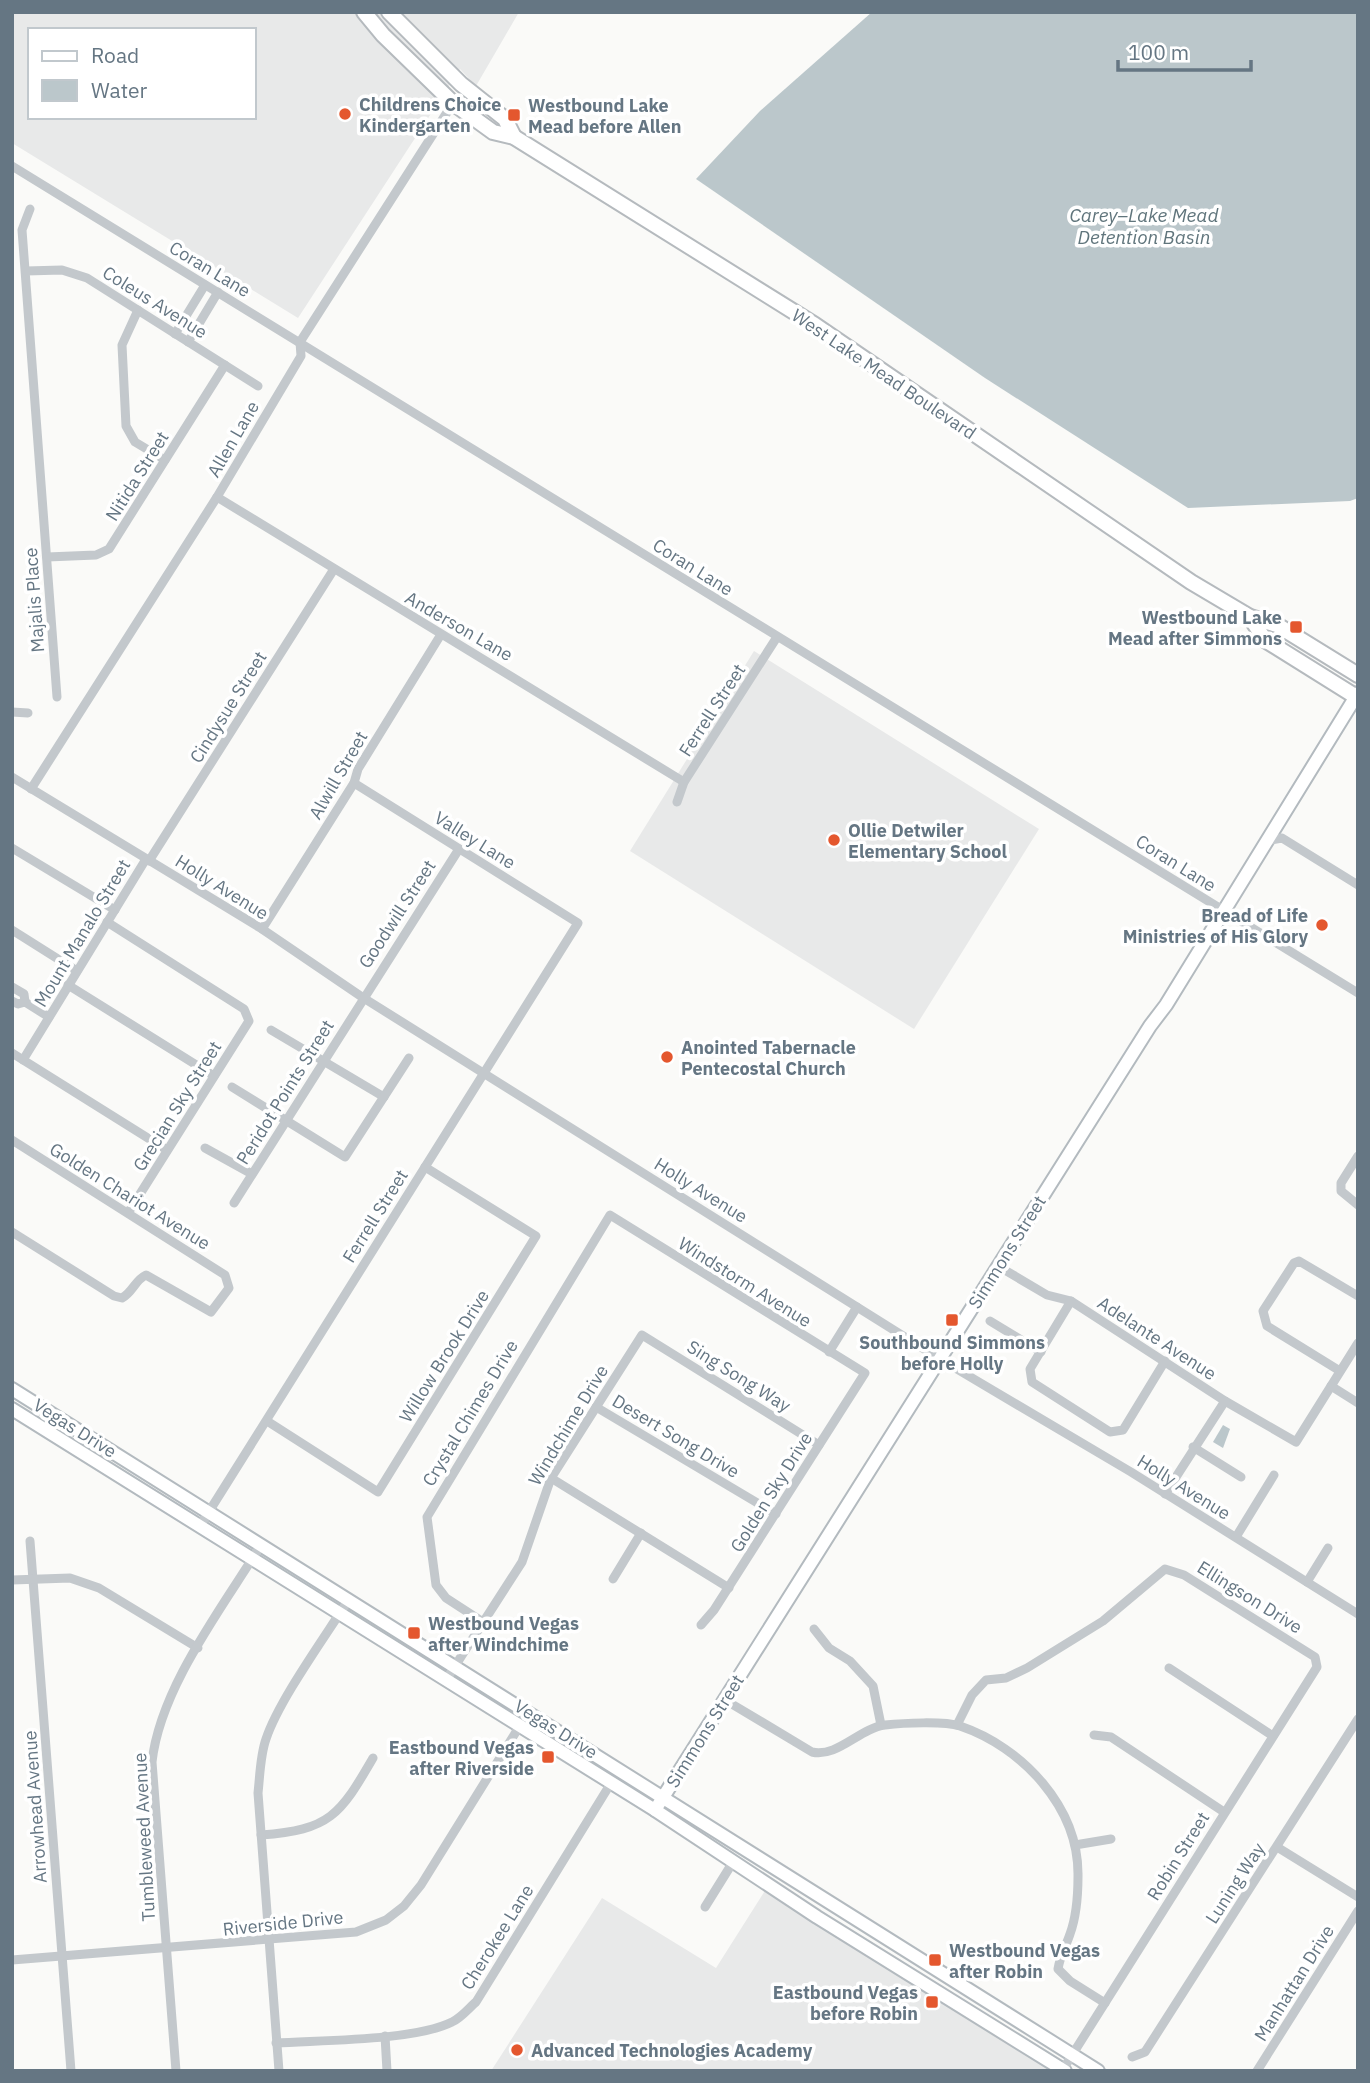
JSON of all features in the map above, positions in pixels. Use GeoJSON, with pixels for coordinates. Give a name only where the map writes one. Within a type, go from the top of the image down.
{"type":"FeatureCollection","features":[{"type":"Feature","properties":{"kind":"main road","name":"West Lake Mead Boulevard"},"geometry":{"type":"LineString","coordinates":[[364,12],[392,44],[453,103],[492,132],[514,137],[815,325],[1139,548],[1250,617],[1277,625],[1358,675]]}},
{"type":"Feature","properties":{"kind":"main road","name":"West Lake Mead Boulevard"},"geometry":{"type":"LineString","coordinates":[[389,12],[461,84],[505,118],[514,137]]}},
{"type":"Feature","properties":{"kind":"main road","name":"West Lake Mead Boulevard"},"geometry":{"type":"LineString","coordinates":[[1250,617],[1265,640],[1357,696]]}},
{"type":"Feature","properties":{"kind":"main road","name":"Simmons Street"},"geometry":{"type":"LineString","coordinates":[[655,1810],[1357,696]]}},
{"type":"Feature","properties":{"kind":"main road","name":"Vegas Drive"},"geometry":{"type":"LineString","coordinates":[[12,1389],[456,1665],[1098,2071]]}},
{"type":"Feature","properties":{"kind":"main road","name":"Vegas Drive"},"geometry":{"type":"LineString","coordinates":[[12,1409],[655,1810],[880,1956],[1063,2070]]}},
{"type":"Feature","properties":{"kind":"main road"},"geometry":{"type":"LineString","coordinates":[[880,1956],[890,1941]]}},
{"type":"Feature","properties":{"kind":"street","name":"Allen Lane"},"geometry":{"type":"LineString","coordinates":[[31,789],[217,497],[301,356],[300,342],[453,103]]}},
{"type":"Feature","properties":{"kind":"street","name":"Coran Lane"},"geometry":{"type":"LineString","coordinates":[[12,166],[1358,993]]}},
{"type":"Feature","properties":{"kind":"street","name":"Majalis Place"},"geometry":{"type":"LineString","coordinates":[[30,209],[22,230],[57,698]]}},
{"type":"Feature","properties":{"kind":"street","name":"Coleus Avenue"},"geometry":{"type":"LineString","coordinates":[[26,271],[62,270],[79,275],[258,386]]}},
{"type":"Feature","properties":{"kind":"street"},"geometry":{"type":"LineString","coordinates":[[175,334],[205,285]]}},
{"type":"Feature","properties":{"kind":"street"},"geometry":{"type":"LineString","coordinates":[[188,342],[218,292]]}},
{"type":"Feature","properties":{"kind":"street"},"geometry":{"type":"LineString","coordinates":[[138,310],[127,329],[122,345],[126,426],[135,442],[165,460]]}},
{"type":"Feature","properties":{"kind":"street","name":"Nitida Street"},"geometry":{"type":"LineString","coordinates":[[47,557],[96,555],[106,552],[225,365]]}},
{"type":"Feature","properties":{"kind":"street","name":"Anderson Lane"},"geometry":{"type":"LineString","coordinates":[[217,497],[440,636],[458,642],[684,782]]}},
{"type":"Feature","properties":{"kind":"street","name":"Cindysue Street"},"geometry":{"type":"LineString","coordinates":[[148,860],[334,569]]}},
{"type":"Feature","properties":{"kind":"street","name":"Alwill Street"},"geometry":{"type":"LineString","coordinates":[[262,929],[354,783],[358,769],[440,636]]}},
{"type":"Feature","properties":{"kind":"street","name":"Ferrell Street"},"geometry":{"type":"LineString","coordinates":[[677,802],[684,782],[777,637]]}},
{"type":"Feature","properties":{"kind":"street"},"geometry":{"type":"LineString","coordinates":[[12,712],[28,713]]}},
{"type":"Feature","properties":{"kind":"street","name":"Holly Avenue"},"geometry":{"type":"LineString","coordinates":[[12,778],[262,929],[362,997],[940,1359],[1236,1537],[1358,1614]]}},
{"type":"Feature","properties":{"kind":"street","name":"Valley Lane"},"geometry":{"type":"LineString","coordinates":[[354,783],[578,923]]}},
{"type":"Feature","properties":{"kind":"street"},"geometry":{"type":"LineString","coordinates":[[1266,841],[1284,839],[1358,885]]}},
{"type":"Feature","properties":{"kind":"street"},"geometry":{"type":"LineString","coordinates":[[12,848],[115,910]]}},
{"type":"Feature","properties":{"kind":"street","name":"Goodwill Street"},"geometry":{"type":"LineString","coordinates":[[362,997],[459,849]]}},
{"type":"Feature","properties":{"kind":"street","name":"Mount Manalo Street"},"geometry":{"type":"LineString","coordinates":[[23,1060],[148,860]]}},
{"type":"Feature","properties":{"kind":"street","name":"Grecian Sky Street"},"geometry":{"type":"LineString","coordinates":[[107,922],[244,1009],[249,1021],[128,1213]]}},
{"type":"Feature","properties":{"kind":"street","name":"Ferrell Street"},"geometry":{"type":"LineString","coordinates":[[200,1526],[578,923]]}},
{"type":"Feature","properties":{"kind":"street"},"geometry":{"type":"LineString","coordinates":[[12,930],[77,971]]}},
{"type":"Feature","properties":{"kind":"street"},"geometry":{"type":"LineString","coordinates":[[68,985],[214,1076]]}},
{"type":"Feature","properties":{"kind":"street"},"geometry":{"type":"LineString","coordinates":[[12,987],[24,994],[25,1002]]}},
{"type":"Feature","properties":{"kind":"street","name":"Peridot Points Street"},"geometry":{"type":"LineString","coordinates":[[234,1203],[362,997]]}},
{"type":"Feature","properties":{"kind":"street"},"geometry":{"type":"LineString","coordinates":[[12,1000],[18,1004],[25,1002],[49,1017]]}},
{"type":"Feature","properties":{"kind":"street"},"geometry":{"type":"LineString","coordinates":[[271,1030],[384,1097]]}},
{"type":"Feature","properties":{"kind":"street"},"geometry":{"type":"LineString","coordinates":[[12,1053],[167,1150]]}},
{"type":"Feature","properties":{"kind":"street"},"geometry":{"type":"LineString","coordinates":[[232,1087],[345,1157],[409,1058]]}},
{"type":"Feature","properties":{"kind":"street","name":"Golden Chariot Avenue"},"geometry":{"type":"LineString","coordinates":[[12,1140],[225,1275],[229,1288],[211,1311],[146,1275],[122,1298],[114,1296],[12,1232]]}},
{"type":"Feature","properties":{"kind":"street"},"geometry":{"type":"LineString","coordinates":[[205,1148],[252,1174]]}},
{"type":"Feature","properties":{"kind":"street"},"geometry":{"type":"LineString","coordinates":[[1358,1156],[1341,1183],[1343,1196],[1358,1205]]}},
{"type":"Feature","properties":{"kind":"street","name":"Willow Brook Drive"},"geometry":{"type":"LineString","coordinates":[[267,1421],[378,1492],[536,1236],[425,1167]]}},
{"type":"Feature","properties":{"kind":"street","name":"Windstorm Avenue"},"geometry":{"type":"LineString","coordinates":[[610,1215],[865,1373]]}},
{"type":"Feature","properties":{"kind":"street","name":"Crystal Chimes Drive"},"geometry":{"type":"LineString","coordinates":[[483,1622],[446,1598],[436,1585],[427,1517],[610,1215]]}},
{"type":"Feature","properties":{"kind":"street"},"geometry":{"type":"LineString","coordinates":[[1340,1371],[1267,1326],[1263,1316],[1294,1263],[1299,1261],[1358,1296]]}},
{"type":"Feature","properties":{"kind":"street","name":"Adelante Avenue"},"geometry":{"type":"LineString","coordinates":[[998,1266],[1047,1295],[1071,1301],[1225,1401],[1296,1442],[1331,1386]]}},
{"type":"Feature","properties":{"kind":"street"},"geometry":{"type":"LineString","coordinates":[[1071,1301],[1041,1352],[1030,1377],[1032,1382],[1110,1432],[1124,1430],[1165,1361]]}},
{"type":"Feature","properties":{"kind":"street"},"geometry":{"type":"LineString","coordinates":[[829,1352],[857,1307]]}},
{"type":"Feature","properties":{"kind":"street"},"geometry":{"type":"LineString","coordinates":[[990,1321],[1041,1352]]}},
{"type":"Feature","properties":{"kind":"street","name":"Windchime Drive"},"geometry":{"type":"LineString","coordinates":[[446,1680],[522,1562],[551,1478],[642,1335]]}},
{"type":"Feature","properties":{"kind":"street","name":"Sing Song Way"},"geometry":{"type":"LineString","coordinates":[[642,1335],[819,1445]]}},
{"type":"Feature","properties":{"kind":"street"},"geometry":{"type":"LineString","coordinates":[[1358,1343],[1331,1386],[1358,1403]]}},
{"type":"Feature","properties":{"kind":"street","name":"Golden Sky Drive"},"geometry":{"type":"LineString","coordinates":[[701,1625],[729,1588],[865,1373]]}},
{"type":"Feature","properties":{"kind":"street"},"geometry":{"type":"LineString","coordinates":[[1165,1494],[1225,1401]]}},
{"type":"Feature","properties":{"kind":"street","name":"Desert Song Drive"},"geometry":{"type":"LineString","coordinates":[[596,1407],[776,1514]]}},
{"type":"Feature","properties":{"kind":"street"},"geometry":{"type":"LineString","coordinates":[[1193,1447],[1241,1477]]}},
{"type":"Feature","properties":{"kind":"street"},"geometry":{"type":"LineString","coordinates":[[1236,1537],[1273,1475]]}},
{"type":"Feature","properties":{"kind":"street"},"geometry":{"type":"LineString","coordinates":[[551,1478],[729,1588]]}},
{"type":"Feature","properties":{"kind":"street"},"geometry":{"type":"LineString","coordinates":[[613,1579],[641,1534]]}},
{"type":"Feature","properties":{"kind":"street","name":"Arrowhead Avenue"},"geometry":{"type":"LineString","coordinates":[[30,1541],[71,2071]]}},
{"type":"Feature","properties":{"kind":"street","name":"Tumbleweed Avenue"},"geometry":{"type":"LineString","coordinates":[[176,2071],[152,1762],[154,1744],[169,1699],[261,1545]]}},
{"type":"Feature","properties":{"kind":"street"},"geometry":{"type":"LineString","coordinates":[[1307,1582],[1328,1548]]}},
{"type":"Feature","properties":{"kind":"street","name":"Ellingson Drive"},"geometry":{"type":"LineString","coordinates":[[957,1725],[972,1695],[986,1680],[1006,1678],[1027,1668],[1103,1621],[1165,1569],[1184,1575],[1315,1657]]}},
{"type":"Feature","properties":{"kind":"street"},"geometry":{"type":"LineString","coordinates":[[12,1580],[70,1578],[99,1588],[198,1648]]}},
{"type":"Feature","properties":{"kind":"street"},"geometry":{"type":"LineString","coordinates":[[278,2071],[258,1793],[266,1739],[349,1599]]}},
{"type":"Feature","properties":{"kind":"street"},"geometry":{"type":"LineString","coordinates":[[814,1629],[829,1648],[850,1661],[873,1686],[881,1725]]}},
{"type":"Feature","properties":{"kind":"street","name":"Robin Street"},"geometry":{"type":"LineString","coordinates":[[1063,2070],[1317,1667],[1315,1657]]}},
{"type":"Feature","properties":{"kind":"street"},"geometry":{"type":"LineString","coordinates":[[1169,1668],[1273,1736]]}},
{"type":"Feature","properties":{"kind":"street"},"geometry":{"type":"LineString","coordinates":[[725,1700],[819,1754],[881,1725],[957,1725],[990,1739],[1023,1762],[1045,1785],[1065,1817],[1075,1845],[1077,1903],[1058,1969],[1070,1981],[1105,2003]]}},
{"type":"Feature","properties":{"kind":"street","name":"Riverside Drive"},"geometry":{"type":"LineString","coordinates":[[12,1960],[63,1958],[356,1932],[386,1920],[404,1906],[421,1885],[528,1712]]}},
{"type":"Feature","properties":{"kind":"street","name":"Luning Way"},"geometry":{"type":"LineString","coordinates":[[1132,2057],[1145,2052],[1358,1718]]}},
{"type":"Feature","properties":{"kind":"street"},"geometry":{"type":"LineString","coordinates":[[1094,1735],[1111,1737],[1224,1812]]}},
{"type":"Feature","properties":{"kind":"street"},"geometry":{"type":"LineString","coordinates":[[261,1835],[310,1829],[330,1818],[350,1797],[373,1758]]}},
{"type":"Feature","properties":{"kind":"street","name":"Cherokee Lane"},"geometry":{"type":"LineString","coordinates":[[276,2043],[385,2036],[434,2029],[454,2022],[476,2002],[611,1783]]}},
{"type":"Feature","properties":{"kind":"street"},"geometry":{"type":"LineString","coordinates":[[1075,1845],[1111,1839]]}},
{"type":"Feature","properties":{"kind":"street"},"geometry":{"type":"LineString","coordinates":[[1277,1847],[1358,1897]]}},
{"type":"Feature","properties":{"kind":"street"},"geometry":{"type":"LineString","coordinates":[[705,1908],[733,1862]]}},
{"type":"Feature","properties":{"kind":"street","name":"Manhattan Drive"},"geometry":{"type":"LineString","coordinates":[[1257,2071],[1358,1911]]}},
{"type":"Feature","properties":{"kind":"street"},"geometry":{"type":"LineString","coordinates":[[385,2036],[387,2071]]}},
{"type":"Feature","properties":{"kind":"shaded area"},"geometry":{"type":"Polygon","coordinates":[[[12,12],[519,12],[476,86],[460,69],[298,318],[12,143],[12,12]]]}},
{"type":"Feature","properties":{"kind":"shaded area","name":"Ollie Detwiler Elementary School"},"geometry":{"type":"Polygon","coordinates":[[[754,651],[1039,829],[914,1029],[630,851],[754,651]]]}},
{"type":"Feature","properties":{"kind":"shaded area"},"geometry":{"type":"Polygon","coordinates":[[[768,1886],[1062,2071],[491,2071],[602,1898],[716,1968],[768,1886]]]}},
{"type":"Feature","properties":{"kind":"water","name":"Carey–Lake Mead Detention Basin"},"geometry":{"type":"Polygon","coordinates":[[[872,12],[1358,12],[1358,498],[1350,501],[1188,508],[985,378],[696,179],[760,111],[872,12]]]}},
{"type":"Feature","properties":{"kind":"water"},"geometry":{"type":"Polygon","coordinates":[[[1223,1425],[1230,1429],[1223,1448],[1213,1442],[1223,1425]]]}},
{"type":"Feature","properties":{"kind":"place","name":"Childrens Choice Kindergarten"},"geometry":{"type":"Point","coordinates":[345,114]}},
{"type":"Feature","properties":{"kind":"place","name":"Westbound Lake Mead before Allen"},"geometry":{"type":"Point","coordinates":[514,115]}},
{"type":"Feature","properties":{"kind":"place","name":"Westbound Lake Mead after Simmons"},"geometry":{"type":"Point","coordinates":[1296,627]}},
{"type":"Feature","properties":{"kind":"place","name":"Ollie Detwiler Elementary School"},"geometry":{"type":"Point","coordinates":[834,840]}},
{"type":"Feature","properties":{"kind":"place","name":"Bread of Life Ministries of His Glory"},"geometry":{"type":"Point","coordinates":[1322,925]}},
{"type":"Feature","properties":{"kind":"place","name":"Anointed Tabernacle Pentecostal Church"},"geometry":{"type":"Point","coordinates":[667,1057]}},
{"type":"Feature","properties":{"kind":"place","name":"Southbound Simmons before Holly"},"geometry":{"type":"Point","coordinates":[952,1320]}},
{"type":"Feature","properties":{"kind":"place","name":"Westbound Vegas after Windchime"},"geometry":{"type":"Point","coordinates":[414,1633]}},
{"type":"Feature","properties":{"kind":"place","name":"Eastbound Vegas after Riverside"},"geometry":{"type":"Point","coordinates":[548,1757]}},
{"type":"Feature","properties":{"kind":"place","name":"Westbound Vegas after Robin"},"geometry":{"type":"Point","coordinates":[935,1960]}},
{"type":"Feature","properties":{"kind":"place","name":"Eastbound Vegas before Robin"},"geometry":{"type":"Point","coordinates":[932,2002]}},
{"type":"Feature","properties":{"kind":"place","name":"Advanced Technologies Academy"},"geometry":{"type":"Point","coordinates":[517,2050]}}]}
